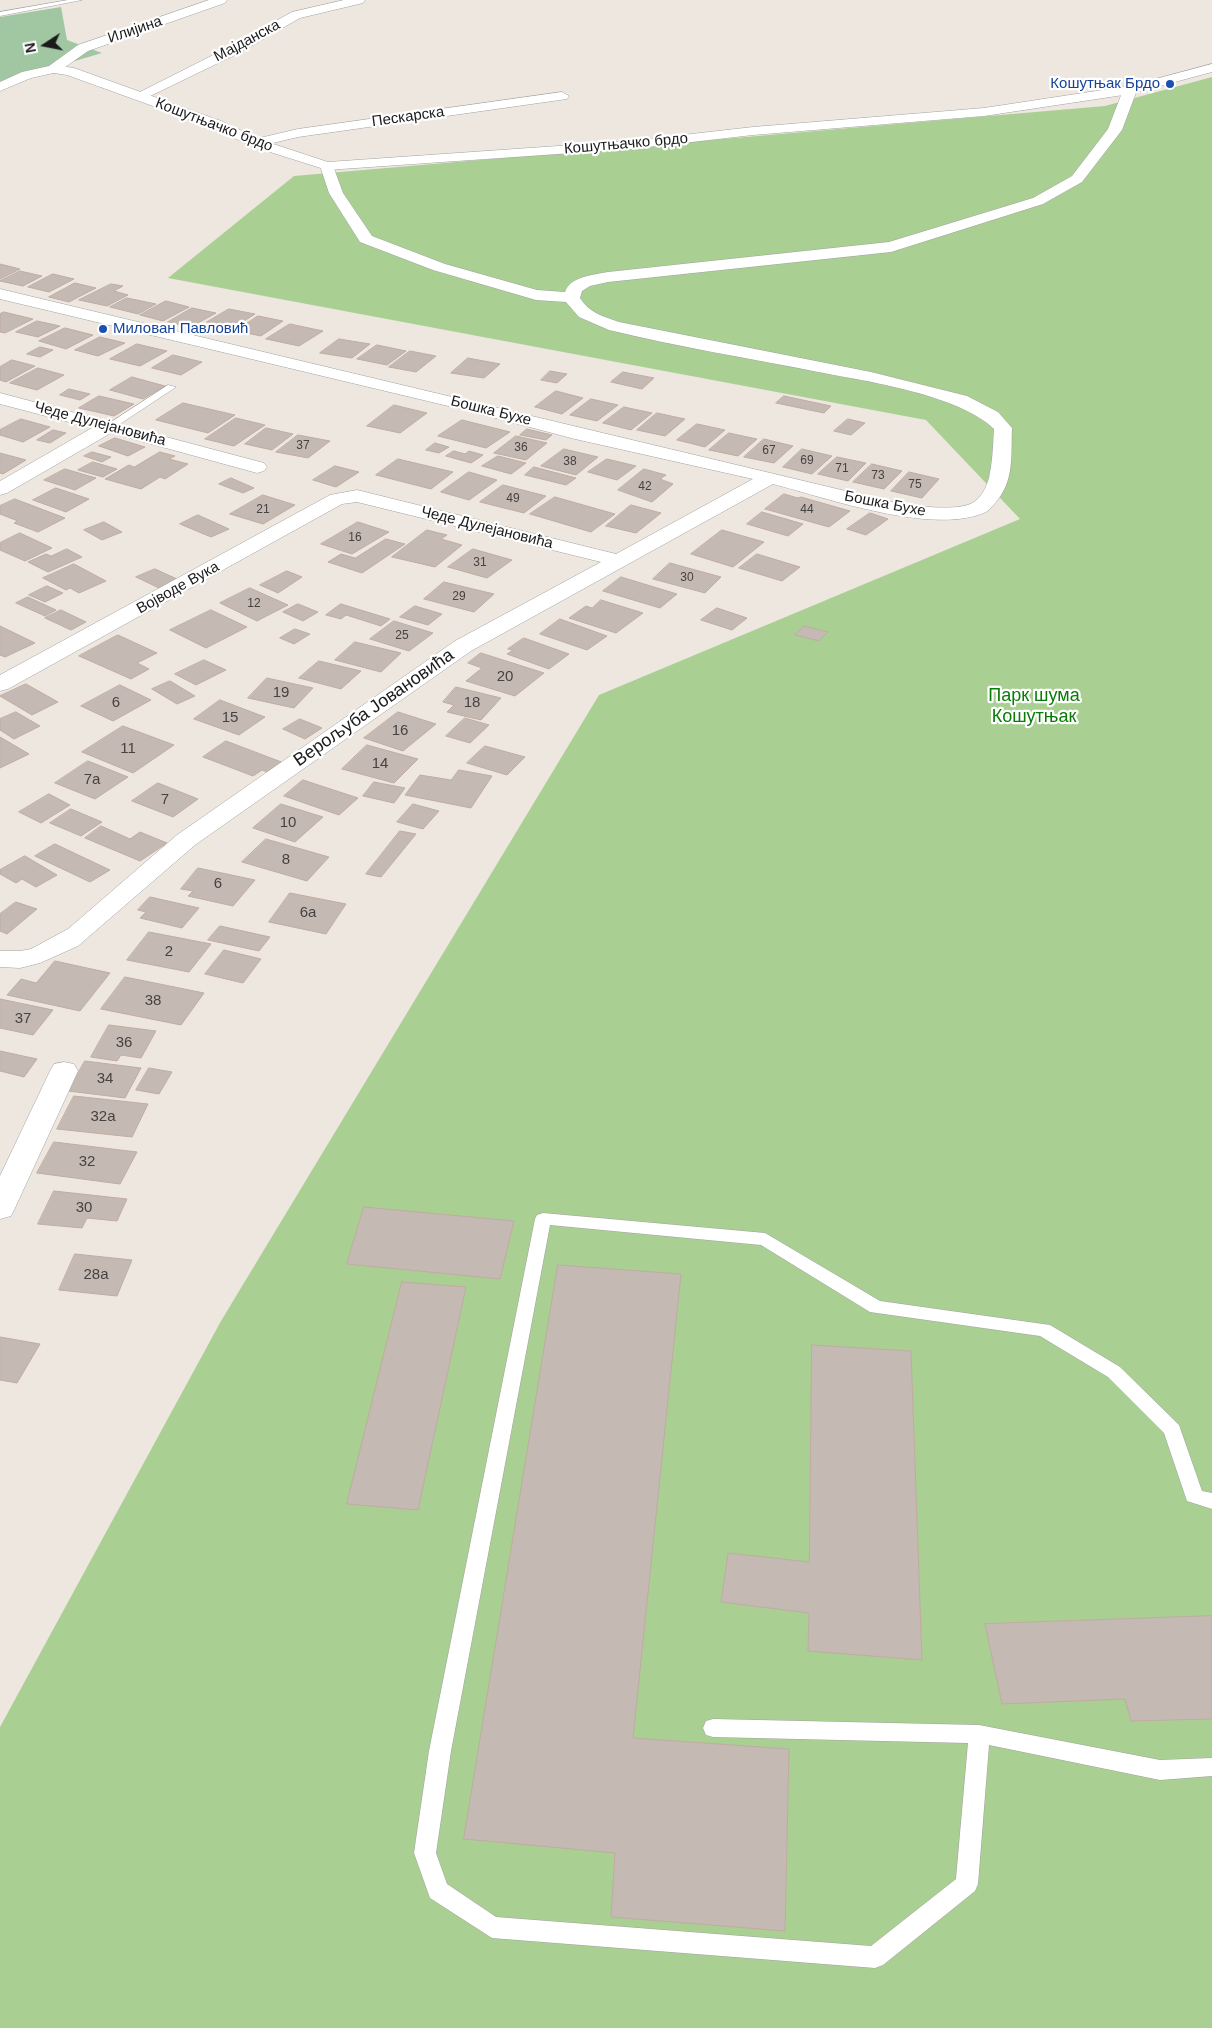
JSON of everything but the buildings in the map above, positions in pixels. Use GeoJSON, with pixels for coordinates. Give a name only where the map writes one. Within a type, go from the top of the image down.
{"type":"FeatureCollection","features":[{"type":"Feature","properties":{"kind":"street","name":"Илијина"},"geometry":{"type":"LineString","coordinates":[[52,69],[83,48],[221,0]]}},
{"type":"Feature","properties":{"kind":"street","name":"Мајданска"},"geometry":{"type":"LineString","coordinates":[[140,96],[232,51],[296,15],[359,0]]}},
{"type":"Feature","properties":{"kind":"street","name":"Кошутњачко брдо"},"geometry":{"type":"LineString","coordinates":[[52,69],[69,71],[140,96],[216,124],[256,143],[327,166],[630,145],[753,131],[984,112],[1130,90],[1212,68]]}},
{"type":"Feature","properties":{"kind":"street"},"geometry":{"type":"LineString","coordinates":[[0,87],[27,75],[52,69]]}},
{"type":"Feature","properties":{"kind":"street"},"geometry":{"type":"LineString","coordinates":[[327,166],[336,193],[366,239],[439,267],[536,295],[572,298],[574,289],[585,282],[608,277],[892,247],[1038,201],[1068,186],[1077,179],[1115,130],[1130,90]]}},
{"type":"Feature","properties":{"kind":"street","name":"Пескарска"},"geometry":{"type":"LineString","coordinates":[[256,143],[298,133],[562,96]]}},
{"type":"Feature","properties":{"kind":"street","name":"Бошка Бухе"},"geometry":{"type":"LineString","coordinates":[[0,294],[469,405],[575,433],[719,465],[900,510],[936,513],[962,511],[980,507],[993,493],[1000,474],[1003,428],[991,416],[961,400],[870,378],[615,326],[592,318],[576,308],[572,298]]}},
{"type":"Feature","properties":{"kind":"street","name":"Чеде Дулејановића"},"geometry":{"type":"LineString","coordinates":[[0,398],[257,467]]}},
{"type":"Feature","properties":{"kind":"street"},"geometry":{"type":"LineString","coordinates":[[0,489],[110,426]]}},
{"type":"Feature","properties":{"kind":"street","name":"Верољуба Јовановића"},"geometry":{"type":"LineString","coordinates":[[0,960],[13,961],[28,958],[62,945],[77,935],[186,840],[463,646],[768,478]]}},
{"type":"Feature","properties":{"kind":"street","name":"Чеде Дулејановића"},"geometry":{"type":"LineString","coordinates":[[357,496],[617,560]]}},
{"type":"Feature","properties":{"kind":"street","name":"Војводе Вука"},"geometry":{"type":"LineString","coordinates":[[0,684],[337,499],[357,496]]}},
{"type":"Feature","properties":{"kind":"street"},"geometry":{"type":"LineString","coordinates":[[0,1208],[64,1071]]}},
{"type":"Feature","properties":{"kind":"lane"},"geometry":{"type":"LineString","coordinates":[[0,14],[56,2],[79,0]]}},
{"type":"Feature","properties":{"kind":"lane"},"geometry":{"type":"LineString","coordinates":[[110,426],[171,387]]}},
{"type":"Feature","properties":{"kind":"lane"},"geometry":{"type":"LineString","coordinates":[[979,1734],[967,1884],[875,1956],[492,1928],[438,1891],[425,1853],[439,1760],[543,1219],[765,1239],[876,1307],[1044,1330],[1114,1372],[1172,1430],[1194,1496],[1212,1501]]}},
{"type":"Feature","properties":{"kind":"lane"},"geometry":{"type":"LineString","coordinates":[[713,1728],[979,1734],[1160,1770],[1212,1767]]}},
{"type":"Feature","properties":{"kind":"green space"},"geometry":{"type":"Polygon","coordinates":[[[61,7],[67,40],[102,53],[0,83],[0,17],[61,7]]]}},
{"type":"Feature","properties":{"kind":"green space","name":"Парк шума Кошутњак"},"geometry":{"type":"Polygon","coordinates":[[[1212,77],[1212,2028],[0,2028],[0,1727],[221,1321],[599,695],[1020,519],[926,420],[168,278],[294,176],[1105,106],[1212,77]]]}},
{"type":"Feature","properties":{"kind":"place","name":"Кошутњак Брдо"},"geometry":{"type":"Point","coordinates":[1170,84]}},
{"type":"Feature","properties":{"kind":"place","name":"Милован Павловић"},"geometry":{"type":"Point","coordinates":[103,329]}}]}
